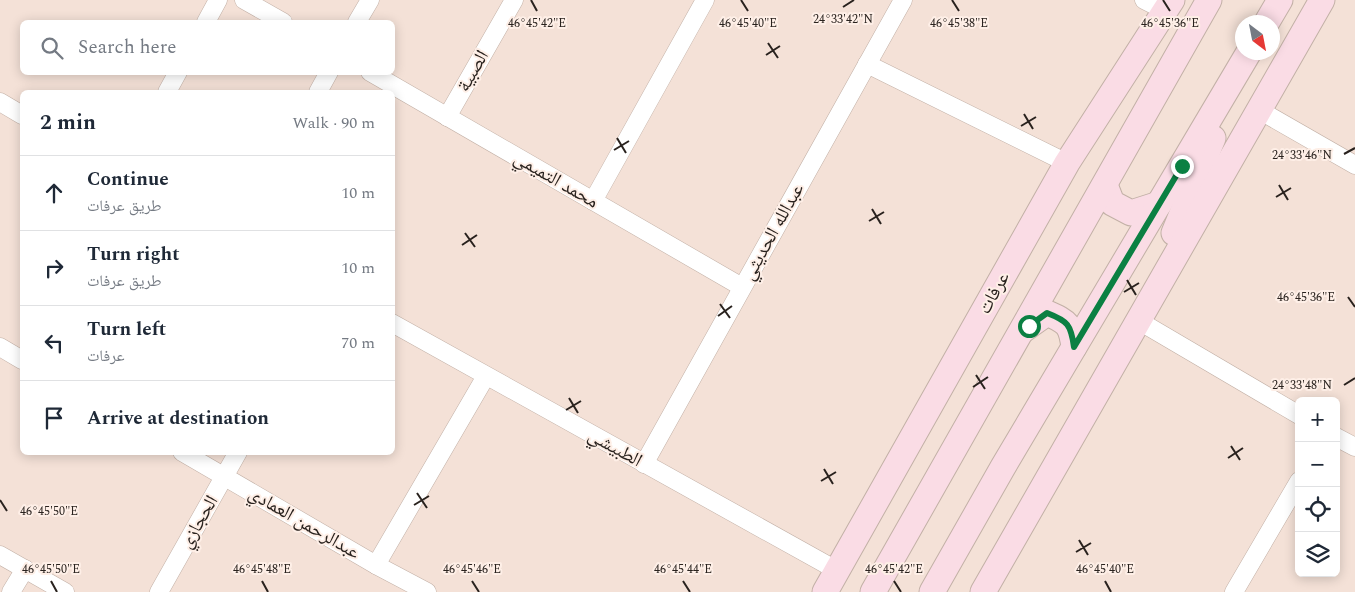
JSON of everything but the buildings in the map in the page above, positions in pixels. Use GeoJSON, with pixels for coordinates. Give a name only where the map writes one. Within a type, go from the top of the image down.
{"type":"FeatureCollection","features":[{"type":"Feature","properties":{"kind":"street"},"geometry":{"type":"LineString","coordinates":[[207,20],[218,0]]}},
{"type":"Feature","properties":{"kind":"street"},"geometry":{"type":"LineString","coordinates":[[244,0],[279,20]]}},
{"type":"Feature","properties":{"kind":"street"},"geometry":{"type":"LineString","coordinates":[[358,20],[370,0]]}},
{"type":"Feature","properties":{"kind":"street","name":"الصبية"},"geometry":{"type":"LineString","coordinates":[[447,117],[514,0]]}},
{"type":"Feature","properties":{"kind":"street"},"geometry":{"type":"LineString","coordinates":[[593,201],[704,0]]}},
{"type":"Feature","properties":{"kind":"street","name":"عبدالله الحديثي"},"geometry":{"type":"LineString","coordinates":[[644,464],[903,0]]}},
{"type":"Feature","properties":{"kind":"street"},"geometry":{"type":"LineString","coordinates":[[873,592],[1209,0]]}},
{"type":"Feature","properties":{"kind":"street"},"geometry":{"type":"LineString","coordinates":[[1271,15],[1280,0]]}},
{"type":"Feature","properties":{"kind":"street"},"geometry":{"type":"LineString","coordinates":[[983,592],[1322,0]]}},
{"type":"Feature","properties":{"kind":"street","name":"عرفات"},"geometry":{"type":"LineString","coordinates":[[832,582],[1066,163],[1160,3]]}},
{"type":"Feature","properties":{"kind":"street"},"geometry":{"type":"LineString","coordinates":[[1139,321],[1245,60]]}},
{"type":"Feature","properties":{"kind":"street"},"geometry":{"type":"LineString","coordinates":[[932,592],[1074,347],[1245,60]]}},
{"type":"Feature","properties":{"kind":"street"},"geometry":{"type":"LineString","coordinates":[[867,64],[1066,163]]}},
{"type":"Feature","properties":{"kind":"street"},"geometry":{"type":"LineString","coordinates":[[167,90],[176,75]]}},
{"type":"Feature","properties":{"kind":"street"},"geometry":{"type":"LineString","coordinates":[[319,90],[327,75]]}},
{"type":"Feature","properties":{"kind":"street","name":"محمد التميمي"},"geometry":{"type":"LineString","coordinates":[[375,75],[742,287]]}},
{"type":"Feature","properties":{"kind":"street"},"geometry":{"type":"LineString","coordinates":[[0,102],[20,114]]}},
{"type":"Feature","properties":{"kind":"street"},"geometry":{"type":"LineString","coordinates":[[1259,110],[1355,165]]}},
{"type":"Feature","properties":{"kind":"street"},"geometry":{"type":"LineString","coordinates":[[1105,185],[1112,203],[1131,213],[1159,204]]}},
{"type":"Feature","properties":{"kind":"street"},"geometry":{"type":"LineString","coordinates":[[1022,330],[1047,313],[1061,319],[1072,329],[1074,347]]}},
{"type":"Feature","properties":{"kind":"street"},"geometry":{"type":"LineString","coordinates":[[1139,321],[1295,413]]}},
{"type":"Feature","properties":{"kind":"street","name":"الطبيشي"},"geometry":{"type":"LineString","coordinates":[[395,325],[644,464],[832,582]]}},
{"type":"Feature","properties":{"kind":"street"},"geometry":{"type":"LineString","coordinates":[[0,347],[20,359]]}},
{"type":"Feature","properties":{"kind":"street"},"geometry":{"type":"LineString","coordinates":[[376,565],[486,376]]}},
{"type":"Feature","properties":{"kind":"street"},"geometry":{"type":"LineString","coordinates":[[1340,439],[1355,447]]}},
{"type":"Feature","properties":{"kind":"street","name":"عبدالرحمن العمادي"},"geometry":{"type":"LineString","coordinates":[[187,455],[376,565],[427,592]]}},
{"type":"Feature","properties":{"kind":"street","name":"الحجازي"},"geometry":{"type":"LineString","coordinates":[[159,592],[236,455]]}},
{"type":"Feature","properties":{"kind":"street"},"geometry":{"type":"LineString","coordinates":[[1234,592],[1295,487]]}},
{"type":"Feature","properties":{"kind":"street"},"geometry":{"type":"LineString","coordinates":[[0,555],[65,592]]}},
{"type":"Feature","properties":{"kind":"street"},"geometry":{"type":"LineString","coordinates":[[11,592],[25,569]]}},
{"type":"Feature","properties":{"kind":"route"},"geometry":{"type":"LineString","coordinates":[[1029,326],[1047,313],[1061,319],[1072,329],[1074,347],[1182,166]]}}]}
